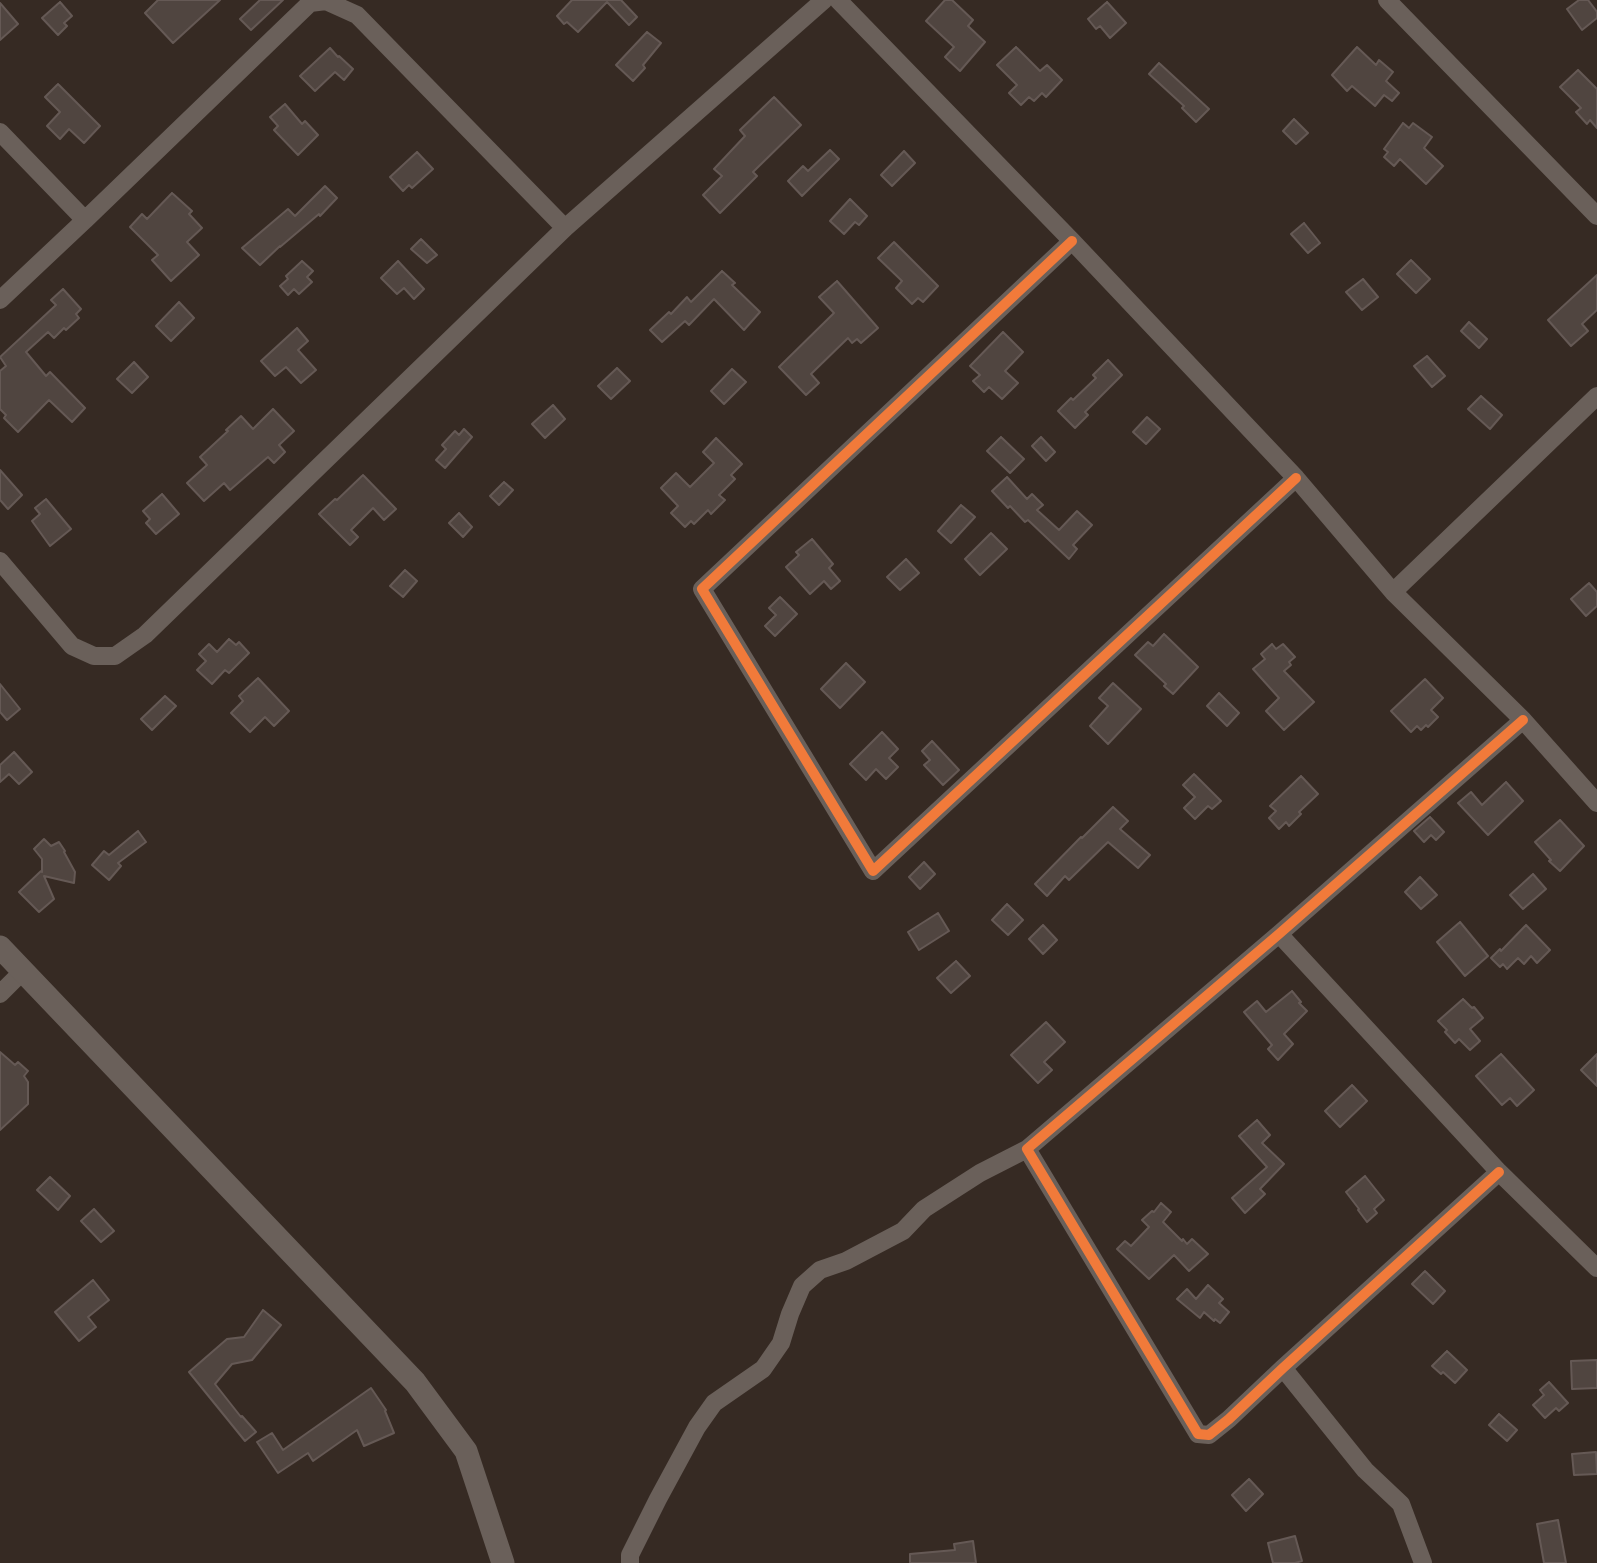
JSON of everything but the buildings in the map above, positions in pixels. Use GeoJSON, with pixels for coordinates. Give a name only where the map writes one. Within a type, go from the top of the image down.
{"type":"FeatureCollection","features":[{"type":"Feature","properties":{"kind":"street"},"geometry":{"type":"LineString","coordinates":[[0,561],[72,646],[93,656],[115,656],[145,635],[565,228],[824,0]]}},
{"type":"Feature","properties":{"kind":"street"},"geometry":{"type":"LineString","coordinates":[[838,0],[1072,241],[1296,478],[1393,593],[1522,720],[1597,803]]}},
{"type":"Feature","properties":{"kind":"street"},"geometry":{"type":"LineString","coordinates":[[1387,0],[1597,216]]}},
{"type":"Feature","properties":{"kind":"street"},"geometry":{"type":"LineString","coordinates":[[0,300],[310,3],[326,1],[358,15],[565,228]]}},
{"type":"Feature","properties":{"kind":"street"},"geometry":{"type":"LineString","coordinates":[[0,132],[85,220]]}},
{"type":"Feature","properties":{"kind":"street"},"geometry":{"type":"LineString","coordinates":[[1072,241],[702,589],[873,871],[1296,478]]}},
{"type":"Feature","properties":{"kind":"street"},"geometry":{"type":"LineString","coordinates":[[1393,593],[1597,396]]}},
{"type":"Feature","properties":{"kind":"street"},"geometry":{"type":"LineString","coordinates":[[630,1563],[630,1555],[697,1427],[714,1403],[763,1369],[781,1343],[802,1286],[820,1270],[846,1261],[903,1231],[924,1209],[980,1173],[1027,1149],[1279,934],[1522,720]]}},
{"type":"Feature","properties":{"kind":"street"},"geometry":{"type":"LineString","coordinates":[[1279,934],[1499,1172],[1597,1268]]}},
{"type":"Feature","properties":{"kind":"street"},"geometry":{"type":"LineString","coordinates":[[0,947],[415,1382],[466,1451],[503,1563]]}},
{"type":"Feature","properties":{"kind":"street"},"geometry":{"type":"LineString","coordinates":[[0,994],[23,971]]}},
{"type":"Feature","properties":{"kind":"street"},"geometry":{"type":"LineString","coordinates":[[1027,1149],[1198,1434],[1209,1434],[1229,1419],[1499,1172]]}},
{"type":"Feature","properties":{"kind":"street"},"geometry":{"type":"LineString","coordinates":[[1283,1368],[1365,1470],[1401,1504],[1423,1563]]}},
{"type":"Feature","properties":{"kind":"cycle path"},"geometry":{"type":"LineString","coordinates":[[1072,241],[702,589],[873,871],[1296,478]]}},
{"type":"Feature","properties":{"kind":"cycle path"},"geometry":{"type":"LineString","coordinates":[[1499,1172],[1209,1435],[1198,1434],[1027,1149],[1279,934],[1523,720]]}}]}
